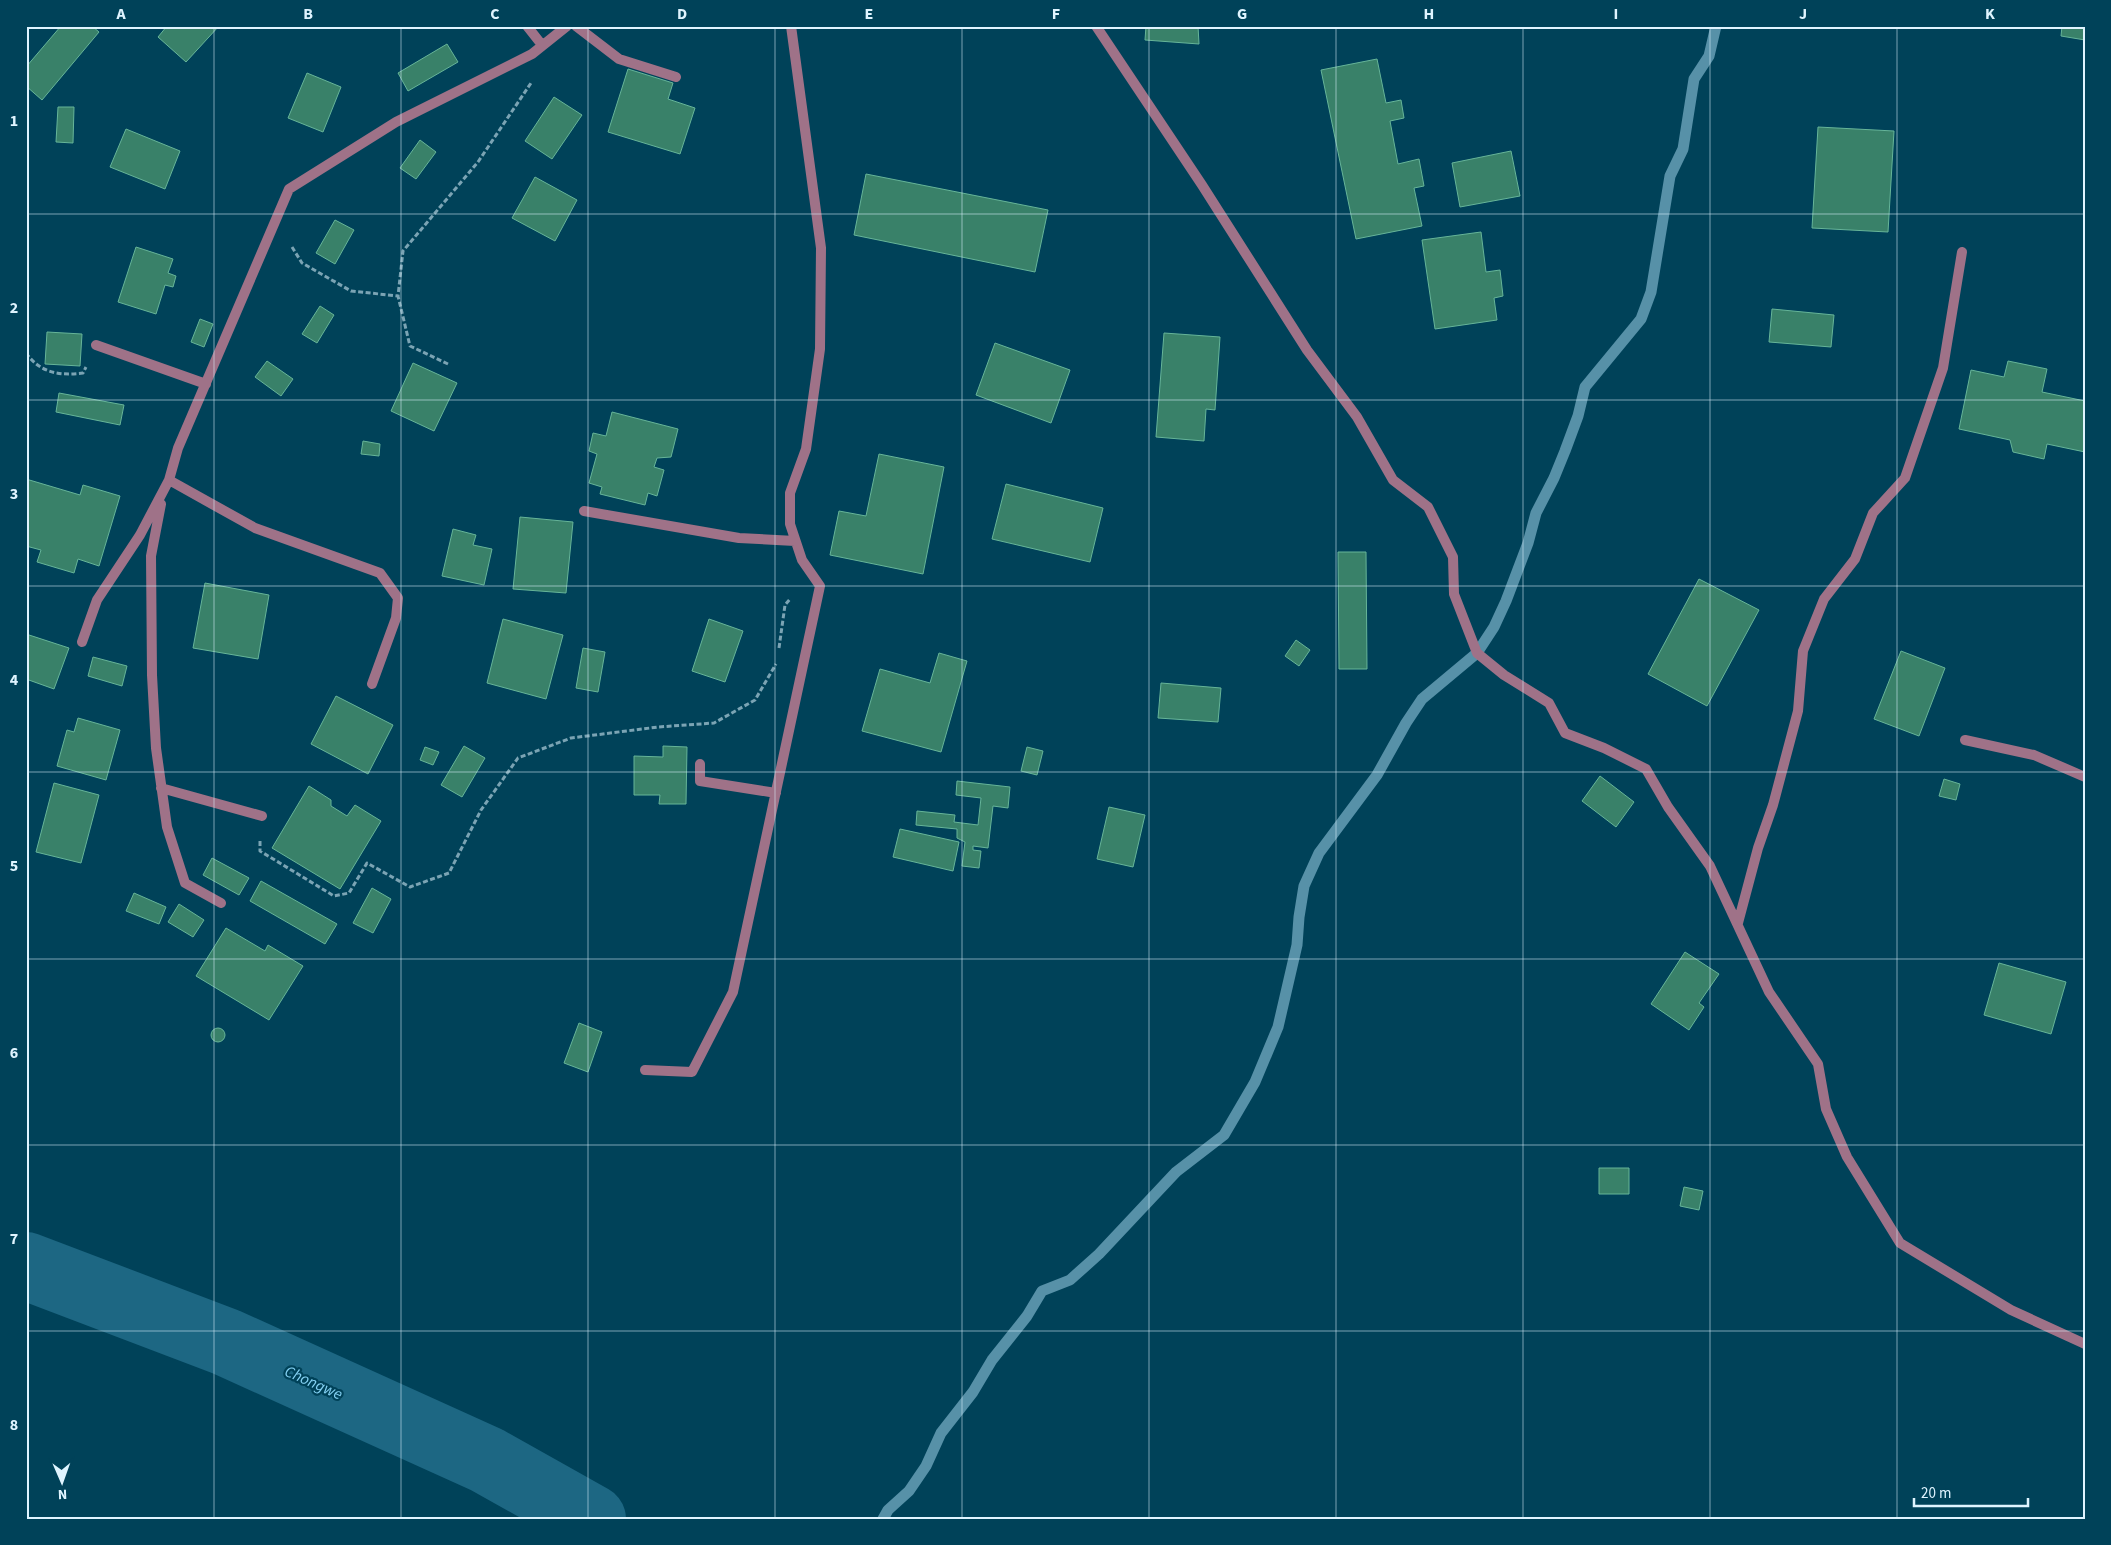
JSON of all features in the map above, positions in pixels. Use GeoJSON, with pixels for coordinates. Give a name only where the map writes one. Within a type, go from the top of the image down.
{"type":"FeatureCollection","features":[{"type":"Feature","properties":{"kind":"street"},"geometry":{"type":"LineString","coordinates":[[527,26],[542,45]]}},
{"type":"Feature","properties":{"kind":"street"},"geometry":{"type":"LineString","coordinates":[[82,642],[97,600],[140,535],[169,480],[178,448],[289,189],[396,122],[532,54],[567,26]]}},
{"type":"Feature","properties":{"kind":"street"},"geometry":{"type":"LineString","coordinates":[[576,26],[619,59],[676,78]]}},
{"type":"Feature","properties":{"kind":"street"},"geometry":{"type":"LineString","coordinates":[[645,1070],[692,1072],[733,992],[820,586],[802,560],[790,524],[790,493],[806,449],[820,349],[821,248],[790,26]]}},
{"type":"Feature","properties":{"kind":"street"},"geometry":{"type":"LineString","coordinates":[[1096,26],[1202,185],[1307,350],[1356,417],[1393,480],[1428,507],[1453,557],[1454,594],[1477,654],[1504,675],[1549,703],[1565,733],[1604,748],[1646,769],[1668,807],[1710,866],[1769,992],[1818,1064],[1826,1109],[1847,1157],[1900,1243],[2011,1310],[2085,1344]]}},
{"type":"Feature","properties":{"kind":"street"},"geometry":{"type":"LineString","coordinates":[[1738,923],[1758,848],[1773,805],[1798,710],[1803,652],[1824,599],[1855,559],[1873,513],[1905,478],[1943,368],[1962,252]]}},
{"type":"Feature","properties":{"kind":"street"},"geometry":{"type":"LineString","coordinates":[[96,345],[206,384]]}},
{"type":"Feature","properties":{"kind":"street"},"geometry":{"type":"LineString","coordinates":[[169,480],[255,528],[380,573],[398,598],[396,618],[372,684]]}},
{"type":"Feature","properties":{"kind":"street"},"geometry":{"type":"LineString","coordinates":[[163,493],[151,556],[154,702],[156,748],[161,788],[167,827],[185,883],[221,903]]}},
{"type":"Feature","properties":{"kind":"street"},"geometry":{"type":"LineString","coordinates":[[584,511],[739,538],[795,541]]}},
{"type":"Feature","properties":{"kind":"street"},"geometry":{"type":"LineString","coordinates":[[1965,740],[2034,755],[2085,777]]}},
{"type":"Feature","properties":{"kind":"street"},"geometry":{"type":"LineString","coordinates":[[700,764],[700,781],[776,793]]}},
{"type":"Feature","properties":{"kind":"street"},"geometry":{"type":"LineString","coordinates":[[161,788],[262,816]]}},
{"type":"Feature","properties":{"kind":"path"},"geometry":{"type":"LineString","coordinates":[[448,364],[410,346],[398,296],[403,250],[478,162],[532,81]]}},
{"type":"Feature","properties":{"kind":"path"},"geometry":{"type":"LineString","coordinates":[[276,220],[302,264],[351,291],[398,296]]}},
{"type":"Feature","properties":{"kind":"path"},"geometry":{"type":"LineString","coordinates":[[26,353],[35,365],[64,376],[83,373],[96,345]]}},
{"type":"Feature","properties":{"kind":"path"},"geometry":{"type":"LineString","coordinates":[[778,654],[785,605],[812,574]]}},
{"type":"Feature","properties":{"kind":"path"},"geometry":{"type":"LineString","coordinates":[[262,816],[260,851],[334,896],[349,893],[367,863],[410,888],[449,873],[481,810],[518,758],[571,738],[658,727],[714,723],[755,700],[776,664]]}},
{"type":"Feature","properties":{"kind":"building"},"geometry":{"type":"Polygon","coordinates":[[[61,26],[92,26],[99,32],[42,100],[26,86],[26,67],[61,26]]]}},
{"type":"Feature","properties":{"kind":"building"},"geometry":{"type":"Polygon","coordinates":[[[167,26],[219,26],[186,62],[158,37],[167,26]]]}},
{"type":"Feature","properties":{"kind":"building"},"geometry":{"type":"Polygon","coordinates":[[[1146,26],[1198,26],[1199,44],[1145,40],[1146,26]]]}},
{"type":"Feature","properties":{"kind":"building"},"geometry":{"type":"Polygon","coordinates":[[[2062,26],[2085,26],[2085,40],[2061,36],[2062,26]]]}},
{"type":"Feature","properties":{"kind":"building"},"geometry":{"type":"Polygon","coordinates":[[[447,44],[458,62],[408,91],[398,73],[447,44]]]}},
{"type":"Feature","properties":{"kind":"building"},"geometry":{"type":"Polygon","coordinates":[[[1377,59],[1386,103],[1401,100],[1404,118],[1390,121],[1398,164],[1419,159],[1424,186],[1414,188],[1422,226],[1356,239],[1321,70],[1377,59]]]}},
{"type":"Feature","properties":{"kind":"building"},"geometry":{"type":"Polygon","coordinates":[[[628,69],[673,83],[668,99],[695,108],[680,154],[608,132],[628,69]]]}},
{"type":"Feature","properties":{"kind":"building"},"geometry":{"type":"Polygon","coordinates":[[[307,73],[341,87],[323,132],[288,118],[307,73]]]}},
{"type":"Feature","properties":{"kind":"building"},"geometry":{"type":"Polygon","coordinates":[[[554,97],[582,115],[552,159],[525,141],[554,97]]]}},
{"type":"Feature","properties":{"kind":"building"},"geometry":{"type":"Polygon","coordinates":[[[58,107],[74,107],[73,143],[56,142],[58,107]]]}},
{"type":"Feature","properties":{"kind":"building"},"geometry":{"type":"Polygon","coordinates":[[[1818,127],[1894,131],[1888,232],[1812,228],[1818,127]]]}},
{"type":"Feature","properties":{"kind":"building"},"geometry":{"type":"Polygon","coordinates":[[[126,129],[180,151],[165,189],[110,167],[126,129]]]}},
{"type":"Feature","properties":{"kind":"building"},"geometry":{"type":"Polygon","coordinates":[[[420,140],[436,152],[416,179],[400,168],[420,140]]]}},
{"type":"Feature","properties":{"kind":"building"},"geometry":{"type":"Polygon","coordinates":[[[1511,151],[1520,196],[1460,207],[1452,163],[1511,151]]]}},
{"type":"Feature","properties":{"kind":"building"},"geometry":{"type":"Polygon","coordinates":[[[866,174],[1048,210],[1035,272],[854,235],[866,174]]]}},
{"type":"Feature","properties":{"kind":"building"},"geometry":{"type":"Polygon","coordinates":[[[535,177],[577,200],[555,241],[512,218],[535,177]]]}},
{"type":"Feature","properties":{"kind":"building"},"geometry":{"type":"Polygon","coordinates":[[[335,220],[354,230],[335,264],[316,253],[335,220]]]}},
{"type":"Feature","properties":{"kind":"building"},"geometry":{"type":"Polygon","coordinates":[[[1481,232],[1486,272],[1500,270],[1503,296],[1494,298],[1497,320],[1435,329],[1422,240],[1481,232]]]}},
{"type":"Feature","properties":{"kind":"building"},"geometry":{"type":"Polygon","coordinates":[[[136,247],[173,259],[168,273],[176,276],[173,287],[165,285],[156,314],[118,302],[136,247]]]}},
{"type":"Feature","properties":{"kind":"building"},"geometry":{"type":"Polygon","coordinates":[[[320,306],[334,315],[317,343],[302,334],[320,306]]]}},
{"type":"Feature","properties":{"kind":"building"},"geometry":{"type":"Polygon","coordinates":[[[1772,309],[1834,315],[1831,347],[1769,342],[1772,309]]]}},
{"type":"Feature","properties":{"kind":"building"},"geometry":{"type":"Polygon","coordinates":[[[200,319],[213,324],[204,347],[191,342],[200,319]]]}},
{"type":"Feature","properties":{"kind":"building"},"geometry":{"type":"Polygon","coordinates":[[[47,332],[82,334],[80,366],[45,364],[47,332]]]}},
{"type":"Feature","properties":{"kind":"building"},"geometry":{"type":"Polygon","coordinates":[[[1164,333],[1220,337],[1215,410],[1206,409],[1204,441],[1156,437],[1164,333]]]}},
{"type":"Feature","properties":{"kind":"building"},"geometry":{"type":"Polygon","coordinates":[[[995,343],[1070,370],[1051,423],[976,395],[995,343]]]}},
{"type":"Feature","properties":{"kind":"building"},"geometry":{"type":"Polygon","coordinates":[[[267,361],[293,379],[281,396],[255,377],[267,361]]]}},
{"type":"Feature","properties":{"kind":"building"},"geometry":{"type":"Polygon","coordinates":[[[2008,361],[2047,369],[2042,392],[2085,401],[2085,452],[2047,444],[2044,459],[2013,452],[2010,440],[1959,429],[1971,370],[2004,377],[2008,361]]]}},
{"type":"Feature","properties":{"kind":"building"},"geometry":{"type":"Polygon","coordinates":[[[413,363],[457,383],[434,431],[391,411],[413,363]]]}},
{"type":"Feature","properties":{"kind":"building"},"geometry":{"type":"Polygon","coordinates":[[[59,393],[124,405],[120,425],[56,412],[59,393]]]}},
{"type":"Feature","properties":{"kind":"building"},"geometry":{"type":"Polygon","coordinates":[[[612,412],[678,429],[671,457],[657,458],[654,467],[664,470],[657,496],[648,493],[645,505],[600,494],[602,487],[589,483],[597,454],[589,451],[593,433],[606,436],[612,412]]]}},
{"type":"Feature","properties":{"kind":"building"},"geometry":{"type":"Polygon","coordinates":[[[363,441],[380,444],[379,456],[361,454],[363,441]]]}},
{"type":"Feature","properties":{"kind":"building"},"geometry":{"type":"Polygon","coordinates":[[[879,454],[944,467],[923,574],[830,555],[839,511],[866,516],[879,454]]]}},
{"type":"Feature","properties":{"kind":"building"},"geometry":{"type":"Polygon","coordinates":[[[26,479],[80,495],[83,485],[120,496],[99,566],[78,559],[74,573],[37,562],[41,550],[26,546],[26,479]]]}},
{"type":"Feature","properties":{"kind":"building"},"geometry":{"type":"Polygon","coordinates":[[[1006,484],[1103,508],[1090,562],[992,539],[1006,484]]]}},
{"type":"Feature","properties":{"kind":"building"},"geometry":{"type":"Polygon","coordinates":[[[520,517],[573,522],[566,593],[513,589],[520,517]]]}},
{"type":"Feature","properties":{"kind":"building"},"geometry":{"type":"Polygon","coordinates":[[[453,529],[476,535],[473,545],[492,549],[484,585],[442,576],[453,529]]]}},
{"type":"Feature","properties":{"kind":"building"},"geometry":{"type":"Polygon","coordinates":[[[1338,552],[1366,552],[1367,669],[1339,669],[1338,552]]]}},
{"type":"Feature","properties":{"kind":"building"},"geometry":{"type":"Polygon","coordinates":[[[1699,579],[1759,610],[1707,706],[1648,674],[1699,579]]]}},
{"type":"Feature","properties":{"kind":"building"},"geometry":{"type":"Polygon","coordinates":[[[205,583],[269,595],[258,659],[193,648],[205,583]]]}},
{"type":"Feature","properties":{"kind":"building"},"geometry":{"type":"Polygon","coordinates":[[[503,619],[563,635],[546,699],[487,683],[503,619]]]}},
{"type":"Feature","properties":{"kind":"building"},"geometry":{"type":"Polygon","coordinates":[[[709,619],[743,631],[725,682],[692,671],[709,619]]]}},
{"type":"Feature","properties":{"kind":"building"},"geometry":{"type":"Polygon","coordinates":[[[26,634],[69,648],[54,689],[26,679],[26,634]]]}},
{"type":"Feature","properties":{"kind":"building"},"geometry":{"type":"Polygon","coordinates":[[[1296,640],[1310,650],[1299,666],[1285,656],[1296,640]]]}},
{"type":"Feature","properties":{"kind":"building"},"geometry":{"type":"Polygon","coordinates":[[[583,648],[605,652],[598,692],[576,688],[583,648]]]}},
{"type":"Feature","properties":{"kind":"building"},"geometry":{"type":"Polygon","coordinates":[[[1901,651],[1945,668],[1919,736],[1874,719],[1901,651]]]}},
{"type":"Feature","properties":{"kind":"building"},"geometry":{"type":"Polygon","coordinates":[[[939,653],[967,661],[941,752],[862,731],[880,669],[930,683],[939,653]]]}},
{"type":"Feature","properties":{"kind":"building"},"geometry":{"type":"Polygon","coordinates":[[[93,657],[127,666],[122,686],[88,676],[93,657]]]}},
{"type":"Feature","properties":{"kind":"building"},"geometry":{"type":"Polygon","coordinates":[[[1161,683],[1221,688],[1218,722],[1158,718],[1161,683]]]}},
{"type":"Feature","properties":{"kind":"building"},"geometry":{"type":"Polygon","coordinates":[[[336,696],[393,725],[368,774],[311,744],[336,696]]]}},
{"type":"Feature","properties":{"kind":"building"},"geometry":{"type":"Polygon","coordinates":[[[78,718],[120,730],[106,780],[57,766],[67,730],[74,732],[78,718]]]}},
{"type":"Feature","properties":{"kind":"building"},"geometry":{"type":"Polygon","coordinates":[[[464,746],[485,758],[462,797],[441,785],[464,746]]]}},
{"type":"Feature","properties":{"kind":"building"},"geometry":{"type":"Polygon","coordinates":[[[663,746],[687,747],[686,804],[659,804],[660,795],[634,795],[634,756],[663,757],[663,746]]]}},
{"type":"Feature","properties":{"kind":"building"},"geometry":{"type":"Polygon","coordinates":[[[425,747],[439,752],[433,765],[420,760],[425,747]]]}},
{"type":"Feature","properties":{"kind":"building"},"geometry":{"type":"Polygon","coordinates":[[[1027,747],[1043,751],[1037,775],[1021,771],[1027,747]]]}},
{"type":"Feature","properties":{"kind":"building"},"geometry":{"type":"Polygon","coordinates":[[[1600,776],[1634,802],[1616,827],[1582,801],[1600,776]]]}},
{"type":"Feature","properties":{"kind":"building"},"geometry":{"type":"Polygon","coordinates":[[[1944,779],[1960,784],[1956,800],[1939,796],[1944,779]]]}},
{"type":"Feature","properties":{"kind":"building"},"geometry":{"type":"Polygon","coordinates":[[[957,781],[1010,787],[1008,808],[993,806],[988,848],[973,846],[973,850],[981,851],[979,868],[962,866],[965,842],[957,838],[957,829],[916,825],[917,811],[955,815],[954,822],[978,825],[981,798],[956,795],[957,781]]]}},
{"type":"Feature","properties":{"kind":"building"},"geometry":{"type":"Polygon","coordinates":[[[54,783],[99,795],[81,863],[36,852],[54,783]]]}},
{"type":"Feature","properties":{"kind":"building"},"geometry":{"type":"Polygon","coordinates":[[[309,786],[331,800],[331,806],[347,816],[355,805],[381,821],[340,889],[272,848],[309,786]]]}},
{"type":"Feature","properties":{"kind":"building"},"geometry":{"type":"Polygon","coordinates":[[[1109,807],[1145,815],[1133,867],[1097,859],[1109,807]]]}},
{"type":"Feature","properties":{"kind":"building"},"geometry":{"type":"Polygon","coordinates":[[[900,829],[959,842],[953,871],[893,857],[900,829]]]}},
{"type":"Feature","properties":{"kind":"building"},"geometry":{"type":"Polygon","coordinates":[[[212,858],[249,878],[239,895],[203,875],[212,858]]]}},
{"type":"Feature","properties":{"kind":"building"},"geometry":{"type":"Polygon","coordinates":[[[261,881],[337,924],[325,944],[250,901],[261,881]]]}},
{"type":"Feature","properties":{"kind":"building"},"geometry":{"type":"Polygon","coordinates":[[[372,888],[391,899],[373,933],[353,923],[372,888]]]}},
{"type":"Feature","properties":{"kind":"building"},"geometry":{"type":"Polygon","coordinates":[[[134,893],[166,907],[159,924],[126,911],[134,893]]]}},
{"type":"Feature","properties":{"kind":"building"},"geometry":{"type":"Polygon","coordinates":[[[179,904],[204,920],[193,937],[168,922],[179,904]]]}},
{"type":"Feature","properties":{"kind":"building"},"geometry":{"type":"Polygon","coordinates":[[[226,928],[265,951],[268,945],[303,966],[269,1020],[196,976],[226,928]]]}},
{"type":"Feature","properties":{"kind":"building"},"geometry":{"type":"Polygon","coordinates":[[[1685,952],[1719,974],[1699,1003],[1704,1007],[1689,1030],[1651,1004],[1685,952]]]}},
{"type":"Feature","properties":{"kind":"building"},"geometry":{"type":"Polygon","coordinates":[[[1999,963],[2066,982],[2051,1034],[1984,1015],[1999,963]]]}},
{"type":"Feature","properties":{"kind":"building"},"geometry":{"type":"Polygon","coordinates":[[[579,1023],[602,1032],[588,1072],[564,1063],[579,1023]]]}},
{"type":"Feature","properties":{"kind":"building"},"geometry":{"type":"Polygon","coordinates":[[[218,1028],[223,1030],[225,1035],[223,1040],[218,1042],[213,1040],[211,1035],[213,1030],[218,1028]]]}},
{"type":"Feature","properties":{"kind":"building"},"geometry":{"type":"Polygon","coordinates":[[[1599,1168],[1629,1168],[1629,1194],[1599,1194],[1599,1168]]]}},
{"type":"Feature","properties":{"kind":"building"},"geometry":{"type":"Polygon","coordinates":[[[1684,1187],[1703,1191],[1699,1210],[1680,1206],[1684,1187]]]}},
{"type":"Feature","properties":{"kind":"waterway"},"geometry":{"type":"LineString","coordinates":[[883,1519],[888,1510],[909,1491],[926,1466],[941,1433],[973,1392],[992,1360],[1027,1316],[1042,1291],[1070,1280],[1099,1254],[1176,1172],[1224,1135],[1255,1082],[1278,1027],[1297,945],[1304,886],[1319,853],[1377,775],[1406,723],[1422,699],[1477,653],[1494,627],[1528,543],[1536,513],[1565,451],[1578,416],[1585,387],[1641,319],[1651,292],[1670,176],[1683,149],[1694,79],[1709,56],[1716,26]]}},
{"type":"Feature","properties":{"kind":"waterway","name":"Chongwe"},"geometry":{"type":"LineString","coordinates":[[26,1266],[226,1342],[487,1460],[592,1519]]}}]}
